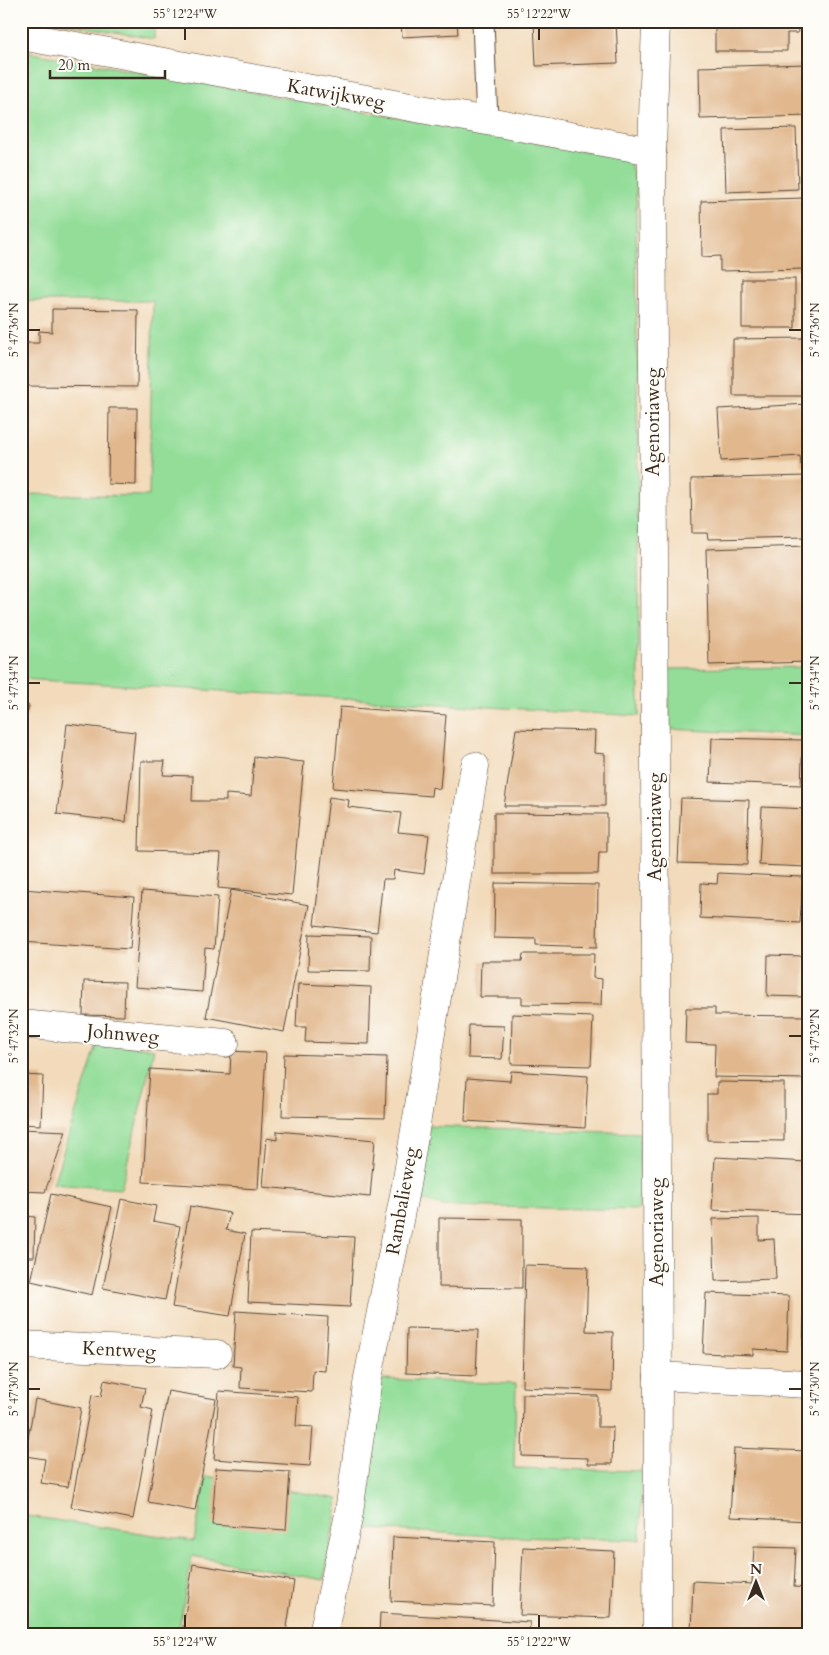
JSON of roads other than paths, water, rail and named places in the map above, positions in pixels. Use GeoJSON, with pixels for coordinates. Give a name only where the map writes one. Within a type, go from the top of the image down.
{"type":"FeatureCollection","features":[{"type":"Feature","properties":{"kind":"street","name":"Agenoriaweg"},"geometry":{"type":"LineString","coordinates":[[656,21],[652,151],[658,1376],[657,1634]]}},
{"type":"Feature","properties":{"kind":"street","name":"Katwijkweg"},"geometry":{"type":"LineString","coordinates":[[21,36],[652,151]]}},
{"type":"Feature","properties":{"kind":"street","name":"Rambalieweg"},"geometry":{"type":"LineString","coordinates":[[323,1634],[348,1519],[368,1378],[406,1185],[475,766]]}},
{"type":"Feature","properties":{"kind":"street","name":"Johnweg"},"geometry":{"type":"LineString","coordinates":[[21,1024],[224,1043]]}},
{"type":"Feature","properties":{"kind":"street","name":"Kentweg"},"geometry":{"type":"LineString","coordinates":[[21,1345],[217,1354]]}},
{"type":"Feature","properties":{"kind":"street"},"geometry":{"type":"LineString","coordinates":[[658,1376],[808,1384]]}},
{"type":"Feature","properties":{"kind":"lane"},"geometry":{"type":"LineString","coordinates":[[483,21],[486,121]]}}]}
